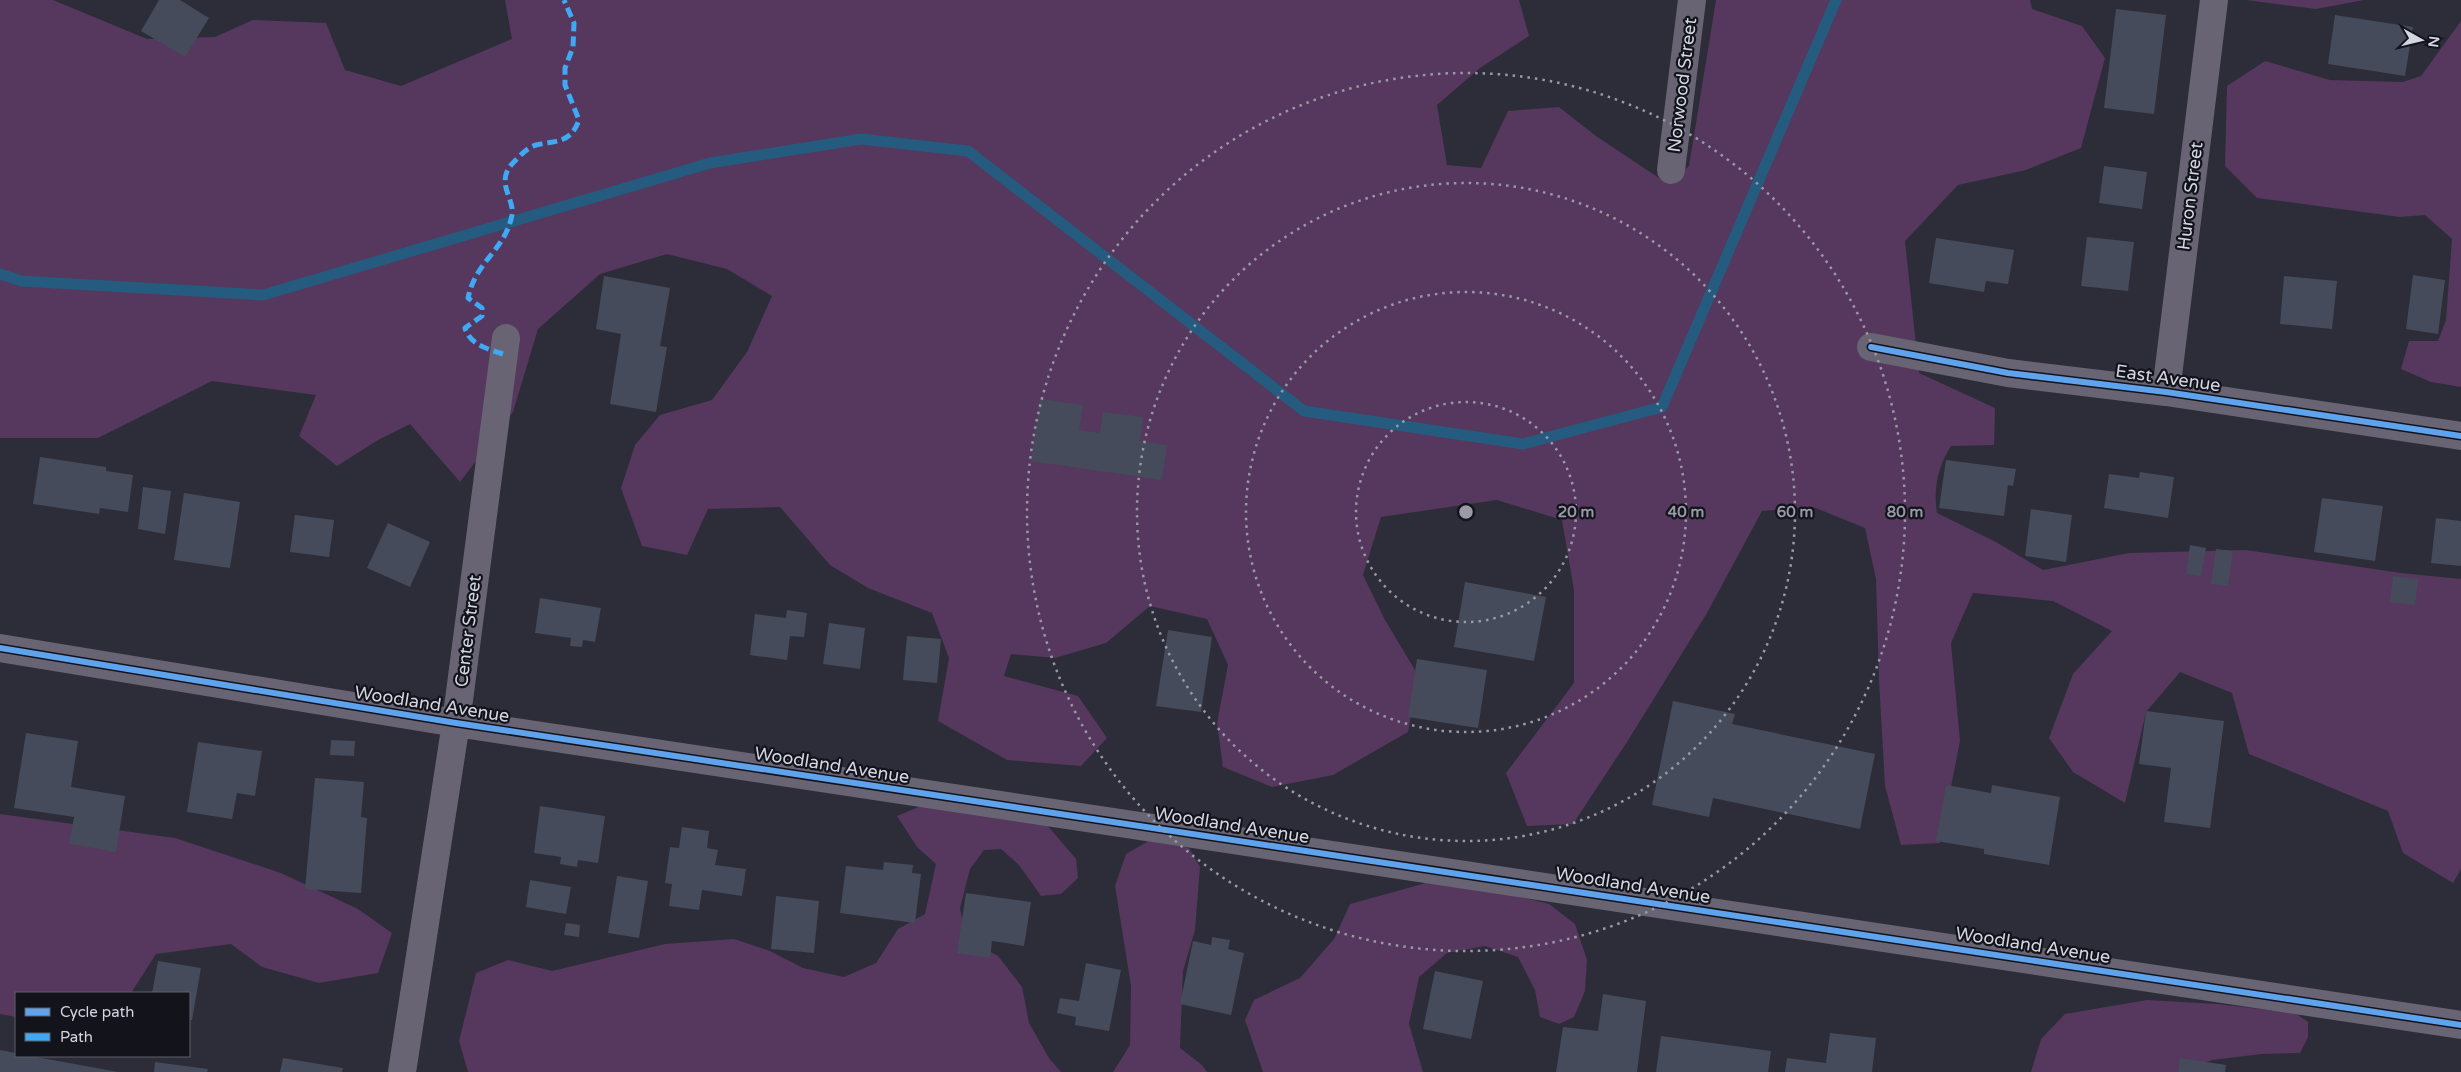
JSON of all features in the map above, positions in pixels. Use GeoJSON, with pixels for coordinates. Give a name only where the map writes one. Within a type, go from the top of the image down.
{"type":"FeatureCollection","features":[{"type":"Feature","properties":{"kind":"street","name":"Norwood Street"},"geometry":{"type":"LineString","coordinates":[[1671,170],[1692,0]]}},
{"type":"Feature","properties":{"kind":"street","name":"Huron Street"},"geometry":{"type":"LineString","coordinates":[[2166,392],[2214,0]]}},
{"type":"Feature","properties":{"kind":"street","name":"Center Street"},"geometry":{"type":"LineString","coordinates":[[402,1072],[456,723],[506,338]]}},
{"type":"Feature","properties":{"kind":"street","name":"East Avenue"},"geometry":{"type":"LineString","coordinates":[[1871,347],[2008,373],[2166,392],[2461,436]]}},
{"type":"Feature","properties":{"kind":"street","name":"Woodland Avenue"},"geometry":{"type":"LineString","coordinates":[[0,648],[456,723],[2461,1025]]}},
{"type":"Feature","properties":{"kind":"shaded area"},"geometry":{"type":"Polygon","coordinates":[[[0,0],[53,0],[147,39],[215,37],[253,20],[326,23],[345,70],[401,86],[512,39],[505,0],[1519,0],[1529,36],[1480,68],[1437,105],[1447,165],[1481,168],[1508,111],[1559,107],[1596,136],[1668,184],[1689,166],[1716,0],[2030,0],[2032,9],[2082,26],[2105,58],[2081,148],[2026,170],[1958,185],[1905,241],[1919,373],[1995,408],[1994,445],[1951,446],[1940,470],[1936,487],[1937,513],[1996,542],[2043,570],[2129,553],[2246,550],[2401,573],[2461,579],[2461,869],[2453,883],[2403,853],[2388,811],[2249,754],[2232,693],[2180,672],[2146,712],[2125,803],[2073,772],[2049,738],[2073,674],[2112,631],[2053,601],[1973,593],[1951,643],[1960,741],[1940,843],[1901,845],[1885,786],[1876,579],[1865,528],[1813,507],[1762,511],[1707,613],[1627,742],[1573,824],[1527,826],[1506,773],[1574,683],[1574,590],[1562,520],[1497,500],[1381,517],[1363,575],[1385,620],[1418,675],[1408,732],[1333,775],[1272,787],[1223,767],[1217,723],[1228,665],[1207,619],[1150,606],[1106,643],[1055,658],[1011,654],[1004,676],[1078,696],[1107,738],[1081,766],[1007,760],[938,721],[949,658],[932,613],[868,588],[830,565],[780,507],[708,509],[687,555],[642,546],[621,488],[635,445],[660,415],[712,400],[747,352],[772,296],[727,269],[667,254],[600,274],[538,329],[513,412],[460,482],[410,424],[378,440],[337,466],[299,436],[316,395],[212,381],[98,438],[0,438],[0,0]]]}},
{"type":"Feature","properties":{"kind":"shaded area"},"geometry":{"type":"Polygon","coordinates":[[[2246,0],[2364,0],[2316,9],[2246,0]]]}},
{"type":"Feature","properties":{"kind":"shaded area"},"geometry":{"type":"Polygon","coordinates":[[[2461,21],[2461,387],[2431,382],[2401,369],[2409,341],[2438,341],[2446,320],[2452,239],[2425,215],[2400,217],[2257,198],[2225,166],[2227,86],[2265,61],[2330,80],[2403,82],[2421,76],[2461,21]]]}},
{"type":"Feature","properties":{"kind":"shaded area"},"geometry":{"type":"Polygon","coordinates":[[[928,803],[1047,825],[1076,859],[1078,878],[1061,894],[1041,896],[1019,865],[1001,849],[984,850],[970,869],[960,908],[966,938],[998,956],[1022,987],[1029,1023],[1049,1058],[1061,1072],[468,1072],[459,1041],[476,973],[508,960],[552,971],[665,944],[734,939],[770,951],[803,968],[844,977],[876,963],[898,929],[925,914],[936,864],[917,847],[897,816],[928,803]]]}},
{"type":"Feature","properties":{"kind":"shaded area"},"geometry":{"type":"Polygon","coordinates":[[[0,814],[175,838],[281,873],[358,909],[392,933],[378,973],[319,983],[262,967],[231,944],[156,954],[132,992],[15,992],[15,1017],[0,1014],[0,814]]]}},
{"type":"Feature","properties":{"kind":"shaded area"},"geometry":{"type":"Polygon","coordinates":[[[1152,839],[1189,848],[1200,867],[1195,930],[1183,971],[1180,1048],[1202,1065],[1207,1072],[1113,1072],[1130,1045],[1131,986],[1115,886],[1126,854],[1152,839]]]}},
{"type":"Feature","properties":{"kind":"shaded area"},"geometry":{"type":"Polygon","coordinates":[[[1426,883],[1497,891],[1549,904],[1575,924],[1587,960],[1585,991],[1574,1017],[1559,1024],[1540,1017],[1535,990],[1518,957],[1485,946],[1447,953],[1419,977],[1409,1024],[1423,1072],[1263,1072],[1245,1020],[1254,1000],[1300,978],[1334,939],[1350,904],[1426,883]]]}},
{"type":"Feature","properties":{"kind":"shaded area"},"geometry":{"type":"Polygon","coordinates":[[[2147,1000],[2217,1004],[2295,1013],[2308,1022],[2308,1037],[2300,1053],[2262,1054],[2212,1060],[2181,1072],[2031,1072],[2041,1039],[2065,1014],[2147,1000]]]}},
{"type":"Feature","properties":{"kind":"building"},"geometry":{"type":"Polygon","coordinates":[[[159,0],[180,0],[209,18],[185,57],[141,31],[159,0]]]}},
{"type":"Feature","properties":{"kind":"building"},"geometry":{"type":"Polygon","coordinates":[[[2116,9],[2166,15],[2154,114],[2104,108],[2116,9]]]}},
{"type":"Feature","properties":{"kind":"building"},"geometry":{"type":"Polygon","coordinates":[[[2335,15],[2413,27],[2405,76],[2328,64],[2335,15]]]}},
{"type":"Feature","properties":{"kind":"building"},"geometry":{"type":"Polygon","coordinates":[[[2104,166],[2147,172],[2142,209],[2099,203],[2104,166]]]}},
{"type":"Feature","properties":{"kind":"building"},"geometry":{"type":"Polygon","coordinates":[[[2087,237],[2134,242],[2128,291],[2081,286],[2087,237]]]}},
{"type":"Feature","properties":{"kind":"building"},"geometry":{"type":"Polygon","coordinates":[[[1936,238],[2014,250],[2008,284],[1986,281],[1984,292],[1929,283],[1936,238]]]}},
{"type":"Feature","properties":{"kind":"building"},"geometry":{"type":"Polygon","coordinates":[[[2413,275],[2445,280],[2438,334],[2406,329],[2413,275]]]}},
{"type":"Feature","properties":{"kind":"building"},"geometry":{"type":"Polygon","coordinates":[[[604,276],[670,288],[660,346],[667,347],[656,412],[610,404],[621,334],[596,329],[604,276]]]}},
{"type":"Feature","properties":{"kind":"building"},"geometry":{"type":"Polygon","coordinates":[[[2284,276],[2337,281],[2332,329],[2280,324],[2284,276]]]}},
{"type":"Feature","properties":{"kind":"building"},"geometry":{"type":"Polygon","coordinates":[[[1040,399],[1083,405],[1079,430],[1100,433],[1103,412],[1143,417],[1140,441],[1167,445],[1162,480],[1031,461],[1040,399]]]}},
{"type":"Feature","properties":{"kind":"building"},"geometry":{"type":"Polygon","coordinates":[[[40,457],[106,467],[106,471],[133,475],[128,512],[100,508],[99,514],[33,504],[40,457]]]}},
{"type":"Feature","properties":{"kind":"building"},"geometry":{"type":"Polygon","coordinates":[[[1946,460],[2016,469],[2013,486],[2008,485],[2004,516],[1939,508],[1946,460]]]}},
{"type":"Feature","properties":{"kind":"building"},"geometry":{"type":"Polygon","coordinates":[[[2140,472],[2174,477],[2168,518],[2104,508],[2109,474],[2139,478],[2140,472]]]}},
{"type":"Feature","properties":{"kind":"building"},"geometry":{"type":"Polygon","coordinates":[[[143,487],[171,491],[165,534],[138,529],[143,487]]]}},
{"type":"Feature","properties":{"kind":"building"},"geometry":{"type":"Polygon","coordinates":[[[184,493],[240,502],[230,568],[174,560],[184,493]]]}},
{"type":"Feature","properties":{"kind":"building"},"geometry":{"type":"Polygon","coordinates":[[[2322,498],[2383,506],[2375,561],[2314,552],[2322,498]]]}},
{"type":"Feature","properties":{"kind":"building"},"geometry":{"type":"Polygon","coordinates":[[[2031,509],[2072,515],[2066,562],[2025,556],[2031,509]]]}},
{"type":"Feature","properties":{"kind":"building"},"geometry":{"type":"Polygon","coordinates":[[[295,515],[334,520],[329,557],[290,552],[295,515]]]}},
{"type":"Feature","properties":{"kind":"building"},"geometry":{"type":"Polygon","coordinates":[[[2436,518],[2461,521],[2461,566],[2431,563],[2436,518]]]}},
{"type":"Feature","properties":{"kind":"building"},"geometry":{"type":"Polygon","coordinates":[[[388,523],[430,542],[410,587],[367,568],[388,523]]]}},
{"type":"Feature","properties":{"kind":"building"},"geometry":{"type":"Polygon","coordinates":[[[2190,545],[2206,548],[2201,576],[2186,574],[2190,545]]]}},
{"type":"Feature","properties":{"kind":"building"},"geometry":{"type":"Polygon","coordinates":[[[2216,549],[2233,551],[2228,586],[2211,584],[2216,549]]]}},
{"type":"Feature","properties":{"kind":"building"},"geometry":{"type":"Polygon","coordinates":[[[2393,576],[2418,579],[2415,605],[2390,602],[2393,576]]]}},
{"type":"Feature","properties":{"kind":"building"},"geometry":{"type":"Polygon","coordinates":[[[1465,582],[1546,597],[1534,661],[1454,647],[1465,582]]]}},
{"type":"Feature","properties":{"kind":"building"},"geometry":{"type":"Polygon","coordinates":[[[540,598],[601,608],[595,642],[583,640],[582,647],[570,646],[571,638],[535,633],[540,598]]]}},
{"type":"Feature","properties":{"kind":"building"},"geometry":{"type":"Polygon","coordinates":[[[787,610],[807,613],[804,637],[790,636],[787,660],[750,655],[755,614],[786,618],[787,610]]]}},
{"type":"Feature","properties":{"kind":"building"},"geometry":{"type":"Polygon","coordinates":[[[829,623],[865,628],[860,669],[823,664],[829,623]]]}},
{"type":"Feature","properties":{"kind":"building"},"geometry":{"type":"Polygon","coordinates":[[[1168,630],[1212,637],[1201,712],[1156,706],[1168,630]]]}},
{"type":"Feature","properties":{"kind":"building"},"geometry":{"type":"Polygon","coordinates":[[[907,636],[941,639],[937,683],[903,680],[907,636]]]}},
{"type":"Feature","properties":{"kind":"building"},"geometry":{"type":"Polygon","coordinates":[[[1417,659],[1487,670],[1478,728],[1408,717],[1417,659]]]}},
{"type":"Feature","properties":{"kind":"building"},"geometry":{"type":"Polygon","coordinates":[[[1673,701],[1735,714],[1732,724],[1875,754],[1860,829],[1713,798],[1709,817],[1652,805],[1673,701]]]}},
{"type":"Feature","properties":{"kind":"building"},"geometry":{"type":"Polygon","coordinates":[[[2146,711],[2224,721],[2210,828],[2164,822],[2171,768],[2139,764],[2146,711]]]}},
{"type":"Feature","properties":{"kind":"building"},"geometry":{"type":"Polygon","coordinates":[[[26,733],[78,741],[71,787],[125,796],[116,852],[69,844],[74,817],[14,808],[26,733]]]}},
{"type":"Feature","properties":{"kind":"building"},"geometry":{"type":"Polygon","coordinates":[[[331,740],[355,741],[354,756],[330,755],[331,740]]]}},
{"type":"Feature","properties":{"kind":"building"},"geometry":{"type":"Polygon","coordinates":[[[198,742],[262,751],[255,796],[237,793],[232,819],[187,812],[198,742]]]}},
{"type":"Feature","properties":{"kind":"building"},"geometry":{"type":"Polygon","coordinates":[[[315,778],[364,782],[361,817],[367,818],[361,893],[305,889],[315,778]]]}},
{"type":"Feature","properties":{"kind":"building"},"geometry":{"type":"Polygon","coordinates":[[[1946,785],[1991,793],[1992,785],[2060,797],[2049,865],[1984,854],[1984,849],[1936,841],[1946,785]]]}},
{"type":"Feature","properties":{"kind":"building"},"geometry":{"type":"Polygon","coordinates":[[[540,806],[605,816],[598,863],[578,860],[577,867],[560,864],[561,857],[534,853],[540,806]]]}},
{"type":"Feature","properties":{"kind":"building"},"geometry":{"type":"Polygon","coordinates":[[[682,827],[709,831],[707,848],[718,850],[715,865],[746,869],[742,896],[702,890],[699,910],[669,906],[672,884],[665,883],[670,847],[679,848],[682,827]]]}},
{"type":"Feature","properties":{"kind":"building"},"geometry":{"type":"Polygon","coordinates":[[[884,862],[913,865],[912,873],[921,874],[915,923],[840,913],[846,866],[883,870],[884,862]]]}},
{"type":"Feature","properties":{"kind":"building"},"geometry":{"type":"Polygon","coordinates":[[[617,876],[648,881],[639,938],[608,933],[617,876]]]}},
{"type":"Feature","properties":{"kind":"building"},"geometry":{"type":"Polygon","coordinates":[[[530,880],[571,887],[566,914],[526,907],[530,880]]]}},
{"type":"Feature","properties":{"kind":"building"},"geometry":{"type":"Polygon","coordinates":[[[966,893],[1031,902],[1024,946],[992,941],[990,958],[957,953],[966,893]]]}},
{"type":"Feature","properties":{"kind":"building"},"geometry":{"type":"Polygon","coordinates":[[[776,896],[819,901],[814,953],[771,949],[776,896]]]}},
{"type":"Feature","properties":{"kind":"building"},"geometry":{"type":"Polygon","coordinates":[[[566,923],[580,925],[579,937],[564,935],[566,923]]]}},
{"type":"Feature","properties":{"kind":"building"},"geometry":{"type":"Polygon","coordinates":[[[1212,937],[1230,940],[1228,949],[1244,953],[1231,1015],[1180,1004],[1193,941],[1211,945],[1212,937]]]}},
{"type":"Feature","properties":{"kind":"building"},"geometry":{"type":"Polygon","coordinates":[[[158,961],[201,968],[192,1020],[190,1020],[190,992],[152,992],[158,961]]]}},
{"type":"Feature","properties":{"kind":"building"},"geometry":{"type":"Polygon","coordinates":[[[1086,963],[1121,970],[1109,1031],[1075,1025],[1076,1017],[1057,1013],[1060,998],[1079,1001],[1086,963]]]}},
{"type":"Feature","properties":{"kind":"building"},"geometry":{"type":"Polygon","coordinates":[[[1435,971],[1483,981],[1471,1039],[1423,1029],[1435,971]]]}},
{"type":"Feature","properties":{"kind":"building"},"geometry":{"type":"Polygon","coordinates":[[[1603,994],[1646,1001],[1637,1072],[1556,1072],[1563,1027],[1598,1031],[1603,994]]]}},
{"type":"Feature","properties":{"kind":"building"},"geometry":{"type":"Polygon","coordinates":[[[1830,1033],[1876,1038],[1872,1072],[1785,1072],[1787,1058],[1826,1063],[1830,1033]]]}},
{"type":"Feature","properties":{"kind":"building"},"geometry":{"type":"Polygon","coordinates":[[[1661,1036],[1771,1051],[1768,1072],[1656,1072],[1661,1036]]]}},
{"type":"Feature","properties":{"kind":"building"},"geometry":{"type":"Polygon","coordinates":[[[0,1050],[15,1053],[15,1057],[36,1057],[118,1072],[0,1072],[0,1050]]]}},
{"type":"Feature","properties":{"kind":"building"},"geometry":{"type":"Polygon","coordinates":[[[283,1058],[343,1068],[342,1072],[280,1072],[283,1058]]]}},
{"type":"Feature","properties":{"kind":"building"},"geometry":{"type":"Polygon","coordinates":[[[2180,1058],[2226,1065],[2225,1072],[2178,1072],[2180,1058]]]}},
{"type":"Feature","properties":{"kind":"building"},"geometry":{"type":"Polygon","coordinates":[[[155,1062],[208,1069],[207,1072],[154,1072],[155,1062]]]}},
{"type":"Feature","properties":{"kind":"waterway"},"geometry":{"type":"LineString","coordinates":[[0,274],[21,281],[263,295],[710,163],[861,139],[968,151],[1304,411],[1523,444],[1662,407],[1836,0]]}},
{"type":"Feature","properties":{"kind":"marked path"},"geometry":{"type":"LineString","coordinates":[[503,354],[480,346],[467,334],[465,328],[482,316],[482,308],[468,298],[477,274],[503,238],[512,215],[505,184],[507,171],[529,148],[567,137],[579,120],[565,85],[565,68],[573,47],[574,23],[564,0]]}},
{"type":"Feature","properties":{"kind":"cycle path"},"geometry":{"type":"LineString","coordinates":[[1871,347],[2008,373],[2166,392],[2461,436]]}},
{"type":"Feature","properties":{"kind":"cycle path"},"geometry":{"type":"LineString","coordinates":[[0,648],[456,723],[2461,1025]]}}]}
